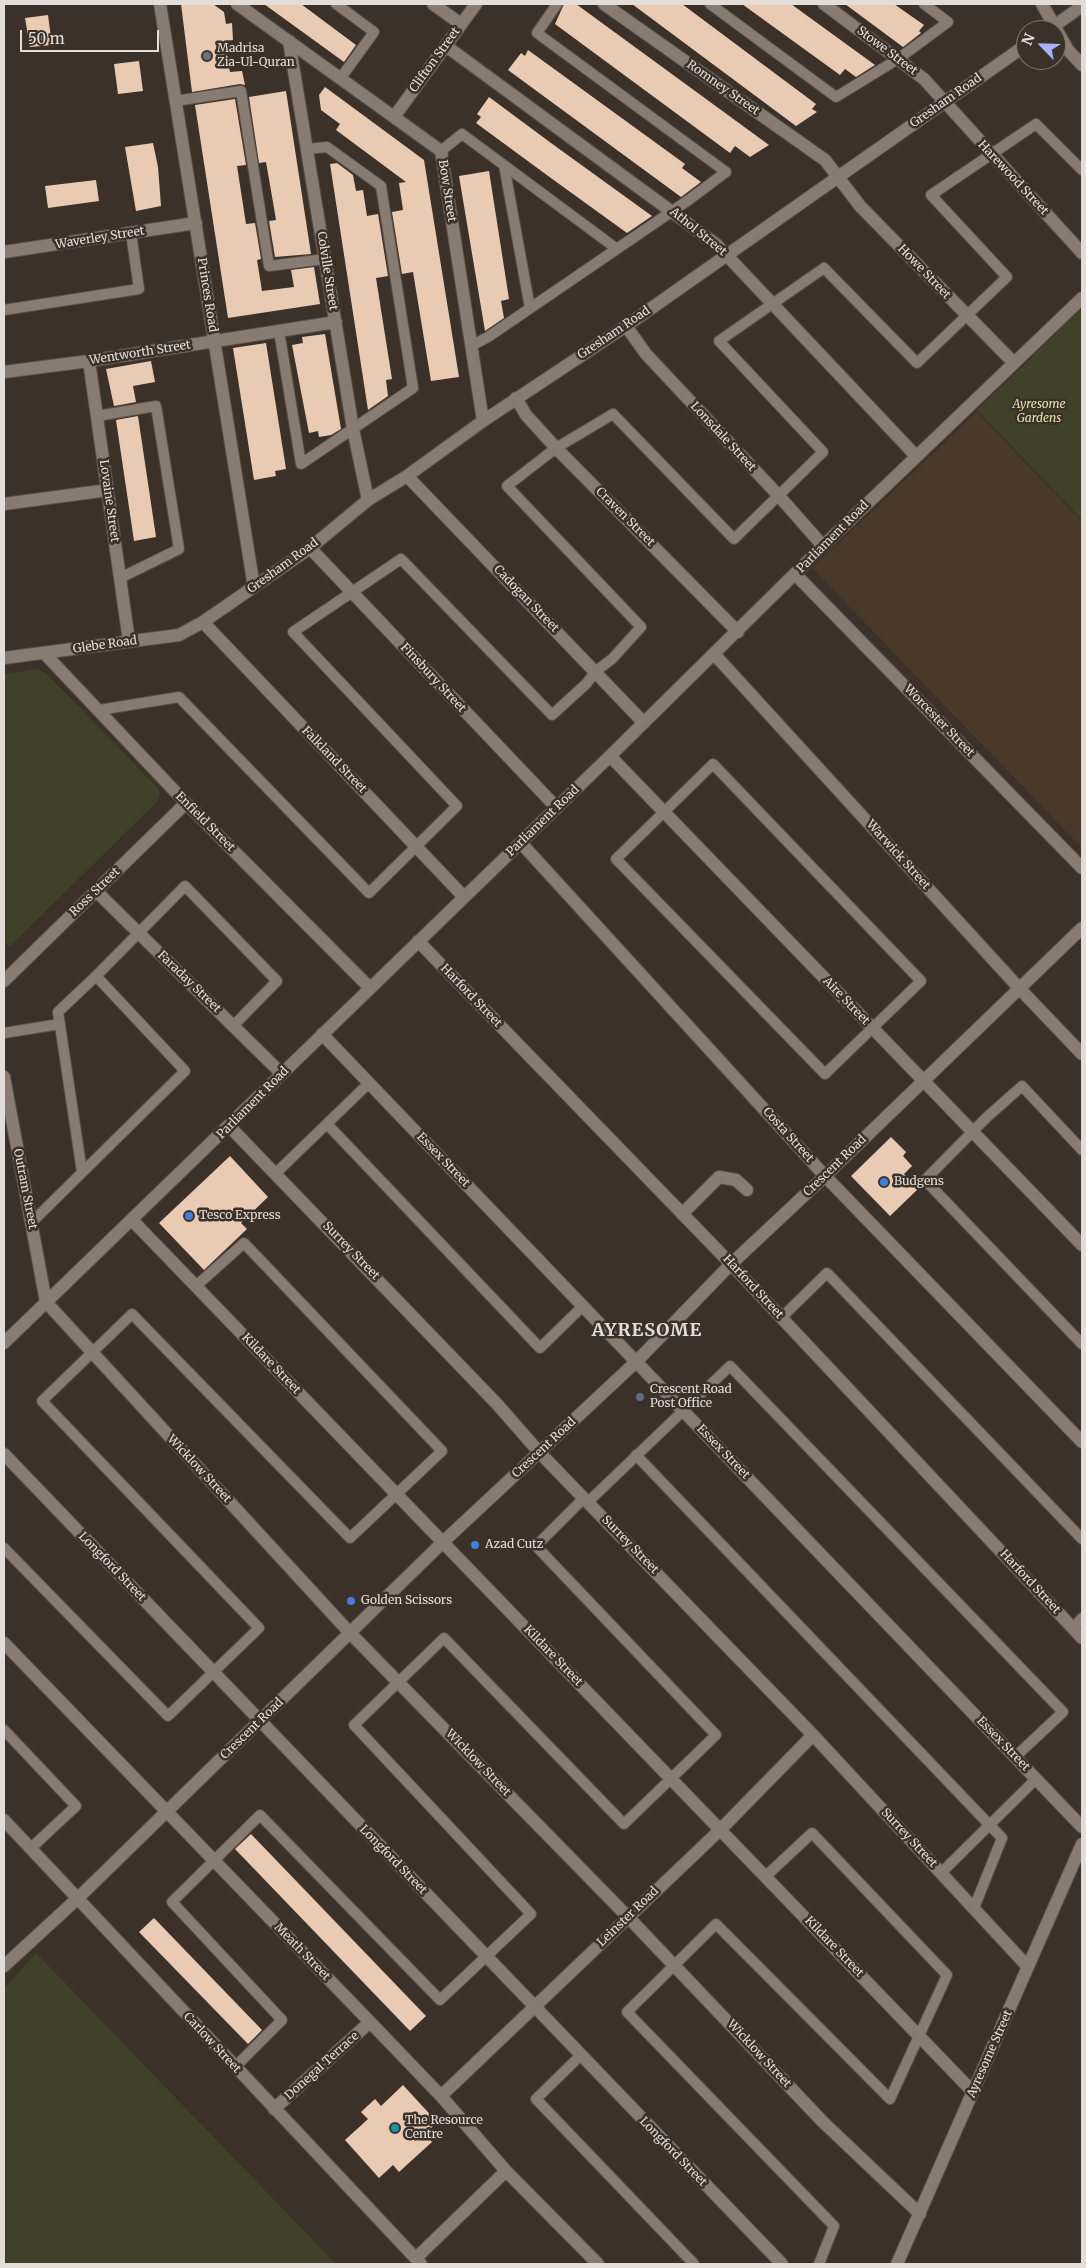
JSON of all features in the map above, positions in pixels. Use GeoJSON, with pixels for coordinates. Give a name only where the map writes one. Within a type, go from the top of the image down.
{"type":"FeatureCollection","features":[{"type":"Feature","properties":{"kind":"street","name":"Princes Road"},"geometry":{"type":"LineString","coordinates":[[160,4],[254,587]]}},
{"type":"Feature","properties":{"kind":"street","name":"Bow Street"},"geometry":{"type":"LineString","coordinates":[[237,4],[441,151],[483,421]]}},
{"type":"Feature","properties":{"kind":"street"},"geometry":{"type":"LineString","coordinates":[[433,4],[461,24]]}},
{"type":"Feature","properties":{"kind":"street","name":"Clifton Street"},"geometry":{"type":"LineString","coordinates":[[394,117],[476,4]]}},
{"type":"Feature","properties":{"kind":"street","name":"Romney Street"},"geometry":{"type":"LineString","coordinates":[[604,4],[825,160],[838,177]]}},
{"type":"Feature","properties":{"kind":"street","name":"Stowe Street"},"geometry":{"type":"LineString","coordinates":[[824,4],[924,79],[944,102]]}},
{"type":"Feature","properties":{"kind":"street"},"geometry":{"type":"LineString","coordinates":[[1042,4],[1048,20]]}},
{"type":"Feature","properties":{"kind":"street"},"geometry":{"type":"LineString","coordinates":[[1062,20],[1082,6]]}},
{"type":"Feature","properties":{"kind":"street","name":"Colville Street"},"geometry":{"type":"LineString","coordinates":[[289,41],[354,429],[368,500]]}},
{"type":"Feature","properties":{"kind":"street","name":"Athol Street"},"geometry":{"type":"LineString","coordinates":[[446,46],[672,210],[727,255],[770,304],[916,456]]}},
{"type":"Feature","properties":{"kind":"street"},"geometry":{"type":"LineString","coordinates":[[1066,47],[1082,65]]}},
{"type":"Feature","properties":{"kind":"street","name":"Gresham Road"},"geometry":{"type":"LineString","coordinates":[[203,622],[310,548],[368,500],[407,476],[516,398],[626,326],[1016,52]]}},
{"type":"Feature","properties":{"kind":"street","name":"Harewood Street"},"geometry":{"type":"LineString","coordinates":[[944,102],[1082,253]]}},
{"type":"Feature","properties":{"kind":"street","name":"Howe Street"},"geometry":{"type":"LineString","coordinates":[[838,177],[860,206],[1014,363]]}},
{"type":"Feature","properties":{"kind":"street","name":"Waverley Street"},"geometry":{"type":"LineString","coordinates":[[7,252],[196,223]]}},
{"type":"Feature","properties":{"kind":"street","name":"Parliament Road"},"geometry":{"type":"LineString","coordinates":[[4,1342],[521,843],[738,632],[823,546],[916,456],[990,389],[1014,363],[1082,298]]}},
{"type":"Feature","properties":{"kind":"street","name":"Wentworth Street"},"geometry":{"type":"LineString","coordinates":[[4,372],[90,361],[336,322]]}},
{"type":"Feature","properties":{"kind":"street","name":"Lonsdale Street"},"geometry":{"type":"LineString","coordinates":[[626,326],[646,354],[779,496],[823,546]]}},
{"type":"Feature","properties":{"kind":"street","name":"Lovaine Street"},"geometry":{"type":"LineString","coordinates":[[90,361],[129,641]]}},
{"type":"Feature","properties":{"kind":"street","name":"Craven Street"},"geometry":{"type":"LineString","coordinates":[[516,398],[526,415],[556,448],[738,632]]}},
{"type":"Feature","properties":{"kind":"street","name":"Cadogan Street"},"geometry":{"type":"LineString","coordinates":[[407,476],[644,723]]}},
{"type":"Feature","properties":{"kind":"street"},"geometry":{"type":"LineString","coordinates":[[4,504],[108,490]]}},
{"type":"Feature","properties":{"kind":"street","name":"Finsbury Street"},"geometry":{"type":"LineString","coordinates":[[310,548],[556,808]]}},
{"type":"Feature","properties":{"kind":"street","name":"Worcester Street"},"geometry":{"type":"LineString","coordinates":[[795,574],[1082,868]]}},
{"type":"Feature","properties":{"kind":"street","name":"Glebe Road"},"geometry":{"type":"LineString","coordinates":[[4,658],[179,635],[203,622]]}},
{"type":"Feature","properties":{"kind":"street","name":"Falkland Street"},"geometry":{"type":"LineString","coordinates":[[203,622],[464,897]]}},
{"type":"Feature","properties":{"kind":"street","name":"Enfield Street"},"geometry":{"type":"LineString","coordinates":[[44,653],[186,803],[370,988]]}},
{"type":"Feature","properties":{"kind":"street","name":"Warwick Street"},"geometry":{"type":"LineString","coordinates":[[714,655],[1019,988],[1082,1054]]}},
{"type":"Feature","properties":{"kind":"street","name":"Aire Street"},"geometry":{"type":"LineString","coordinates":[[610,756],[1082,1245]]}},
{"type":"Feature","properties":{"kind":"street","name":"Ross Street"},"geometry":{"type":"LineString","coordinates":[[4,982],[186,803]]}},
{"type":"Feature","properties":{"kind":"street","name":"Costa Street"},"geometry":{"type":"LineString","coordinates":[[521,843],[825,1176],[1082,1442]]}},
{"type":"Feature","properties":{"kind":"street","name":"Faraday Street"},"geometry":{"type":"LineString","coordinates":[[96,891],[282,1074]]}},
{"type":"Feature","properties":{"kind":"street","name":"Crescent Road"},"geometry":{"type":"LineString","coordinates":[[4,1966],[78,1898],[443,1542],[637,1361],[730,1264],[825,1176],[1082,928]]}},
{"type":"Feature","properties":{"kind":"street","name":"Harford Street"},"geometry":{"type":"LineString","coordinates":[[418,941],[730,1264],[1082,1638]]}},
{"type":"Feature","properties":{"kind":"street","name":"Essex Street"},"geometry":{"type":"LineString","coordinates":[[322,1034],[1082,1827]]}},
{"type":"Feature","properties":{"kind":"street","name":"Outram Street"},"geometry":{"type":"LineString","coordinates":[[4,1077],[46,1302]]}},
{"type":"Feature","properties":{"kind":"street","name":"Surrey Street"},"geometry":{"type":"LineString","coordinates":[[229,1126],[497,1404],[539,1452],[813,1734],[1028,1967]]}},
{"type":"Feature","properties":{"kind":"street"},"geometry":{"type":"LineString","coordinates":[[682,1214],[719,1177],[736,1180],[746,1190]]}},
{"type":"Feature","properties":{"kind":"street","name":"Kildare Street"},"geometry":{"type":"LineString","coordinates":[[132,1220],[973,2092]]}},
{"type":"Feature","properties":{"kind":"street","name":"Wicklow Street"},"geometry":{"type":"LineString","coordinates":[[46,1302],[350,1633],[628,1916],[823,2122],[920,2214]]}},
{"type":"Feature","properties":{"kind":"street","name":"Longford Street"},"geometry":{"type":"LineString","coordinates":[[4,1454],[580,2056],[782,2264]]}},
{"type":"Feature","properties":{"kind":"street","name":"Meath Street"},"geometry":{"type":"LineString","coordinates":[[4,1643],[165,1812],[370,2022],[440,2096],[506,2171],[598,2264]]}},
{"type":"Feature","properties":{"kind":"street","name":"Leinster Road"},"geometry":{"type":"LineString","coordinates":[[440,2096],[721,1829],[813,1734]]}},
{"type":"Feature","properties":{"kind":"street","name":"Carlow Street"},"geometry":{"type":"LineString","coordinates":[[4,1820],[419,2261]]}},
{"type":"Feature","properties":{"kind":"street","name":"Ayresome Street"},"geometry":{"type":"LineString","coordinates":[[897,2264],[1082,1844]]}},
{"type":"Feature","properties":{"kind":"street","name":"Donegal Terrace"},"geometry":{"type":"LineString","coordinates":[[274,2109],[370,2022]]}},
{"type":"Feature","properties":{"kind":"street"},"geometry":{"type":"LineString","coordinates":[[419,2261],[506,2171]]}},
{"type":"Feature","properties":{"kind":"lane"},"geometry":{"type":"LineString","coordinates":[[336,4],[374,32],[340,79]]}},
{"type":"Feature","properties":{"kind":"lane"},"geometry":{"type":"LineString","coordinates":[[471,346],[617,249],[726,172],[537,32],[557,4]]}},
{"type":"Feature","properties":{"kind":"lane"},"geometry":{"type":"LineString","coordinates":[[710,4],[836,97],[898,59],[948,22],[924,4]]}},
{"type":"Feature","properties":{"kind":"lane"},"geometry":{"type":"LineString","coordinates":[[175,101],[241,91],[269,266],[325,259]]}},
{"type":"Feature","properties":{"kind":"lane"},"geometry":{"type":"LineString","coordinates":[[99,710],[179,697],[369,893],[418,848],[457,806],[294,632],[401,559],[552,715],[586,684],[596,671],[612,659],[641,627],[507,486],[556,448],[613,414],[734,538],[823,452],[719,341],[824,268],[917,362],[1007,277],[931,196],[1036,124],[1082,170]]}},
{"type":"Feature","properties":{"kind":"lane"},"geometry":{"type":"LineString","coordinates":[[441,151],[462,134],[617,249]]}},
{"type":"Feature","properties":{"kind":"lane"},"geometry":{"type":"LineString","coordinates":[[279,331],[301,464],[413,388],[381,186],[327,147],[307,149]]}},
{"type":"Feature","properties":{"kind":"lane"},"geometry":{"type":"LineString","coordinates":[[504,165],[530,308]]}},
{"type":"Feature","properties":{"kind":"lane"},"geometry":{"type":"LineString","coordinates":[[4,310],[139,289],[131,233]]}},
{"type":"Feature","properties":{"kind":"lane"},"geometry":{"type":"LineString","coordinates":[[97,416],[156,406],[179,549],[120,578]]}},
{"type":"Feature","properties":{"kind":"lane"},"geometry":{"type":"LineString","coordinates":[[713,764],[921,981],[873,1028],[825,1074],[616,859],[713,764]]}},
{"type":"Feature","properties":{"kind":"lane"},"geometry":{"type":"LineString","coordinates":[[82,1172],[58,1012],[185,886],[277,981],[234,1026]]}},
{"type":"Feature","properties":{"kind":"lane"},"geometry":{"type":"LineString","coordinates":[[32,1222],[185,1071],[96,976]]}},
{"type":"Feature","properties":{"kind":"lane"},"geometry":{"type":"LineString","coordinates":[[4,1033],[60,1024]]}},
{"type":"Feature","properties":{"kind":"lane"},"geometry":{"type":"LineString","coordinates":[[276,1173],[369,1083]]}},
{"type":"Feature","properties":{"kind":"lane"},"geometry":{"type":"LineString","coordinates":[[1082,1150],[1022,1086],[925,1180],[1082,1344]]}},
{"type":"Feature","properties":{"kind":"lane"},"geometry":{"type":"LineString","coordinates":[[327,1124],[540,1348],[583,1306]]}},
{"type":"Feature","properties":{"kind":"lane"},"geometry":{"type":"LineString","coordinates":[[4,1548],[168,1716],[259,1628],[42,1401],[132,1314],[350,1538],[442,1451],[244,1243],[196,1286]]}},
{"type":"Feature","properties":{"kind":"lane"},"geometry":{"type":"LineString","coordinates":[[781,1318],[827,1272],[1082,1540]]}},
{"type":"Feature","properties":{"kind":"lane"},"geometry":{"type":"LineString","coordinates":[[235,2067],[282,2020],[172,1902],[260,1815],[440,2000],[531,1914],[354,1725],[444,1638],[624,1824],[716,1735],[536,1546],[730,1366],[1063,1712],[1015,1757]]}},
{"type":"Feature","properties":{"kind":"lane"},"geometry":{"type":"LineString","coordinates":[[636,1455],[1002,1838],[974,1908]]}},
{"type":"Feature","properties":{"kind":"lane"},"geometry":{"type":"LineString","coordinates":[[1073,1628],[1082,1618]]}},
{"type":"Feature","properties":{"kind":"lane"},"geometry":{"type":"LineString","coordinates":[[4,1730],[76,1806],[31,1848]]}},
{"type":"Feature","properties":{"kind":"lane"},"geometry":{"type":"LineString","coordinates":[[941,1873],[1036,1779]]}},
{"type":"Feature","properties":{"kind":"lane"},"geometry":{"type":"LineString","coordinates":[[766,1876],[812,1833],[947,1975],[890,2099],[716,1924],[627,2012],[834,2226],[819,2264]]}},
{"type":"Feature","properties":{"kind":"lane"},"geometry":{"type":"LineString","coordinates":[[580,2056],[536,2099],[694,2264]]}},
{"type":"Feature","properties":{"kind":"shaded area"},"geometry":{"type":"Polygon","coordinates":[[[977,412],[1082,522],[1082,848],[812,568],[977,412]]]}},
{"type":"Feature","properties":{"kind":"green space","name":"Ayresome Gardens"},"geometry":{"type":"Polygon","coordinates":[[[1082,308],[1082,520],[977,410],[1082,308]]]}},
{"type":"Feature","properties":{"kind":"green space"},"geometry":{"type":"Polygon","coordinates":[[[37,669],[46,673],[157,787],[160,794],[157,802],[10,946],[4,942],[4,674],[37,669]]]}},
{"type":"Feature","properties":{"kind":"green space"},"geometry":{"type":"Polygon","coordinates":[[[36,1953],[336,2264],[4,2264],[4,1989],[36,1953]]]}},
{"type":"Feature","properties":{"kind":"building","name":"Madrisa Zia-Ul-Quran"},"geometry":{"type":"Polygon","coordinates":[[[181,4],[213,4],[224,12],[226,24],[232,23],[233,40],[224,41],[230,72],[242,71],[245,85],[240,84],[192,92],[181,4]]]}},
{"type":"Feature","properties":{"kind":"building"},"geometry":{"type":"Polygon","coordinates":[[[264,4],[301,4],[356,45],[344,62],[264,4]]]}},
{"type":"Feature","properties":{"kind":"building"},"geometry":{"type":"Polygon","coordinates":[[[564,4],[576,4],[769,145],[750,157],[735,146],[730,153],[555,24],[564,4]]]}},
{"type":"Feature","properties":{"kind":"building"},"geometry":{"type":"Polygon","coordinates":[[[632,4],[682,4],[816,104],[812,109],[817,112],[796,126],[632,4]]]}},
{"type":"Feature","properties":{"kind":"building"},"geometry":{"type":"Polygon","coordinates":[[[742,4],[791,4],[875,65],[856,77],[845,69],[840,75],[742,4]]]}},
{"type":"Feature","properties":{"kind":"building"},"geometry":{"type":"Polygon","coordinates":[[[845,4],[894,4],[924,25],[919,31],[921,33],[903,47],[845,4]]]}},
{"type":"Feature","properties":{"kind":"building"},"geometry":{"type":"Polygon","coordinates":[[[48,15],[52,45],[30,47],[25,18],[48,15]]]}},
{"type":"Feature","properties":{"kind":"building"},"geometry":{"type":"Polygon","coordinates":[[[528,50],[685,164],[682,168],[701,182],[681,197],[508,70],[521,53],[525,56],[528,50]]]}},
{"type":"Feature","properties":{"kind":"building"},"geometry":{"type":"Polygon","coordinates":[[[139,61],[143,91],[118,94],[114,64],[139,61]]]}},
{"type":"Feature","properties":{"kind":"building"},"geometry":{"type":"Polygon","coordinates":[[[325,87],[424,160],[459,377],[431,381],[413,272],[402,274],[392,212],[403,210],[399,183],[406,182],[336,130],[340,124],[321,110],[319,95],[325,87]]]}},
{"type":"Feature","properties":{"kind":"building"},"geometry":{"type":"Polygon","coordinates":[[[286,91],[311,254],[275,257],[269,221],[276,220],[266,162],[259,163],[249,97],[286,91]]]}},
{"type":"Feature","properties":{"kind":"building"},"geometry":{"type":"Polygon","coordinates":[[[489,97],[652,216],[627,233],[555,181],[476,123],[481,117],[477,114],[489,97]]]}},
{"type":"Feature","properties":{"kind":"building"},"geometry":{"type":"Polygon","coordinates":[[[235,99],[246,165],[237,166],[246,224],[255,223],[261,259],[257,260],[262,291],[294,287],[291,270],[314,267],[320,304],[228,318],[195,105],[235,99]]]}},
{"type":"Feature","properties":{"kind":"building"},"geometry":{"type":"Polygon","coordinates":[[[153,143],[158,167],[161,206],[136,211],[125,147],[153,143]]]}},
{"type":"Feature","properties":{"kind":"building"},"geometry":{"type":"Polygon","coordinates":[[[337,163],[353,175],[356,191],[363,190],[367,216],[378,214],[388,276],[376,278],[392,379],[386,380],[388,396],[368,410],[330,164],[337,163]]]}},
{"type":"Feature","properties":{"kind":"building"},"geometry":{"type":"Polygon","coordinates":[[[489,171],[509,299],[501,301],[504,318],[485,331],[459,176],[489,171]]]}},
{"type":"Feature","properties":{"kind":"building"},"geometry":{"type":"Polygon","coordinates":[[[96,180],[99,201],[48,208],[45,186],[96,180]]]}},
{"type":"Feature","properties":{"kind":"building"},"geometry":{"type":"Polygon","coordinates":[[[325,334],[341,429],[331,435],[319,437],[318,431],[309,433],[292,345],[303,343],[302,337],[325,334]]]}},
{"type":"Feature","properties":{"kind":"building"},"geometry":{"type":"Polygon","coordinates":[[[266,343],[286,469],[275,471],[276,476],[254,480],[233,348],[266,343]]]}},
{"type":"Feature","properties":{"kind":"building"},"geometry":{"type":"Polygon","coordinates":[[[151,361],[155,382],[133,386],[136,402],[114,406],[106,369],[151,361]]]}},
{"type":"Feature","properties":{"kind":"building"},"geometry":{"type":"Polygon","coordinates":[[[138,416],[156,537],[134,541],[116,420],[138,416]]]}},
{"type":"Feature","properties":{"kind":"building","name":"Budgens"},"geometry":{"type":"Polygon","coordinates":[[[891,1137],[906,1152],[903,1156],[912,1166],[904,1174],[918,1189],[890,1216],[851,1176],[891,1137]]]}},
{"type":"Feature","properties":{"kind":"building"},"geometry":{"type":"Polygon","coordinates":[[[230,1156],[268,1197],[241,1223],[247,1229],[204,1270],[159,1223],[230,1156]]]}},
{"type":"Feature","properties":{"kind":"building"},"geometry":{"type":"Polygon","coordinates":[[[251,1834],[426,2016],[410,2031],[235,1849],[251,1834]]]}},
{"type":"Feature","properties":{"kind":"building"},"geometry":{"type":"Polygon","coordinates":[[[154,1918],[262,2030],[248,2044],[139,1932],[154,1918]]]}},
{"type":"Feature","properties":{"kind":"building","name":"The Resource Centre"},"geometry":{"type":"Polygon","coordinates":[[[403,2085],[437,2122],[425,2134],[432,2142],[399,2172],[393,2165],[379,2178],[345,2140],[368,2119],[361,2112],[375,2099],[381,2106],[403,2085]]]}},
{"type":"Feature","properties":{"kind":"place","name":"Madrisa Zia-Ul-Quran"},"geometry":{"type":"Point","coordinates":[207,56]}},
{"type":"Feature","properties":{"kind":"place","name":"Budgens"},"geometry":{"type":"Point","coordinates":[884,1182]}},
{"type":"Feature","properties":{"kind":"place","name":"Tesco Express"},"geometry":{"type":"Point","coordinates":[189,1216]}},
{"type":"Feature","properties":{"kind":"place","name":"Crescent Road Post Office"},"geometry":{"type":"Point","coordinates":[640,1397]}},
{"type":"Feature","properties":{"kind":"place","name":"Azad Cutz"},"geometry":{"type":"Point","coordinates":[475,1545]}},
{"type":"Feature","properties":{"kind":"place","name":"Golden Scissors"},"geometry":{"type":"Point","coordinates":[351,1601]}},
{"type":"Feature","properties":{"kind":"place","name":"The Resource Centre"},"geometry":{"type":"Point","coordinates":[395,2128]}},
{"type":"Feature","properties":{"kind":"district","name":"AYRESOME"},"geometry":{"type":"Point","coordinates":[647,1331]}}]}
